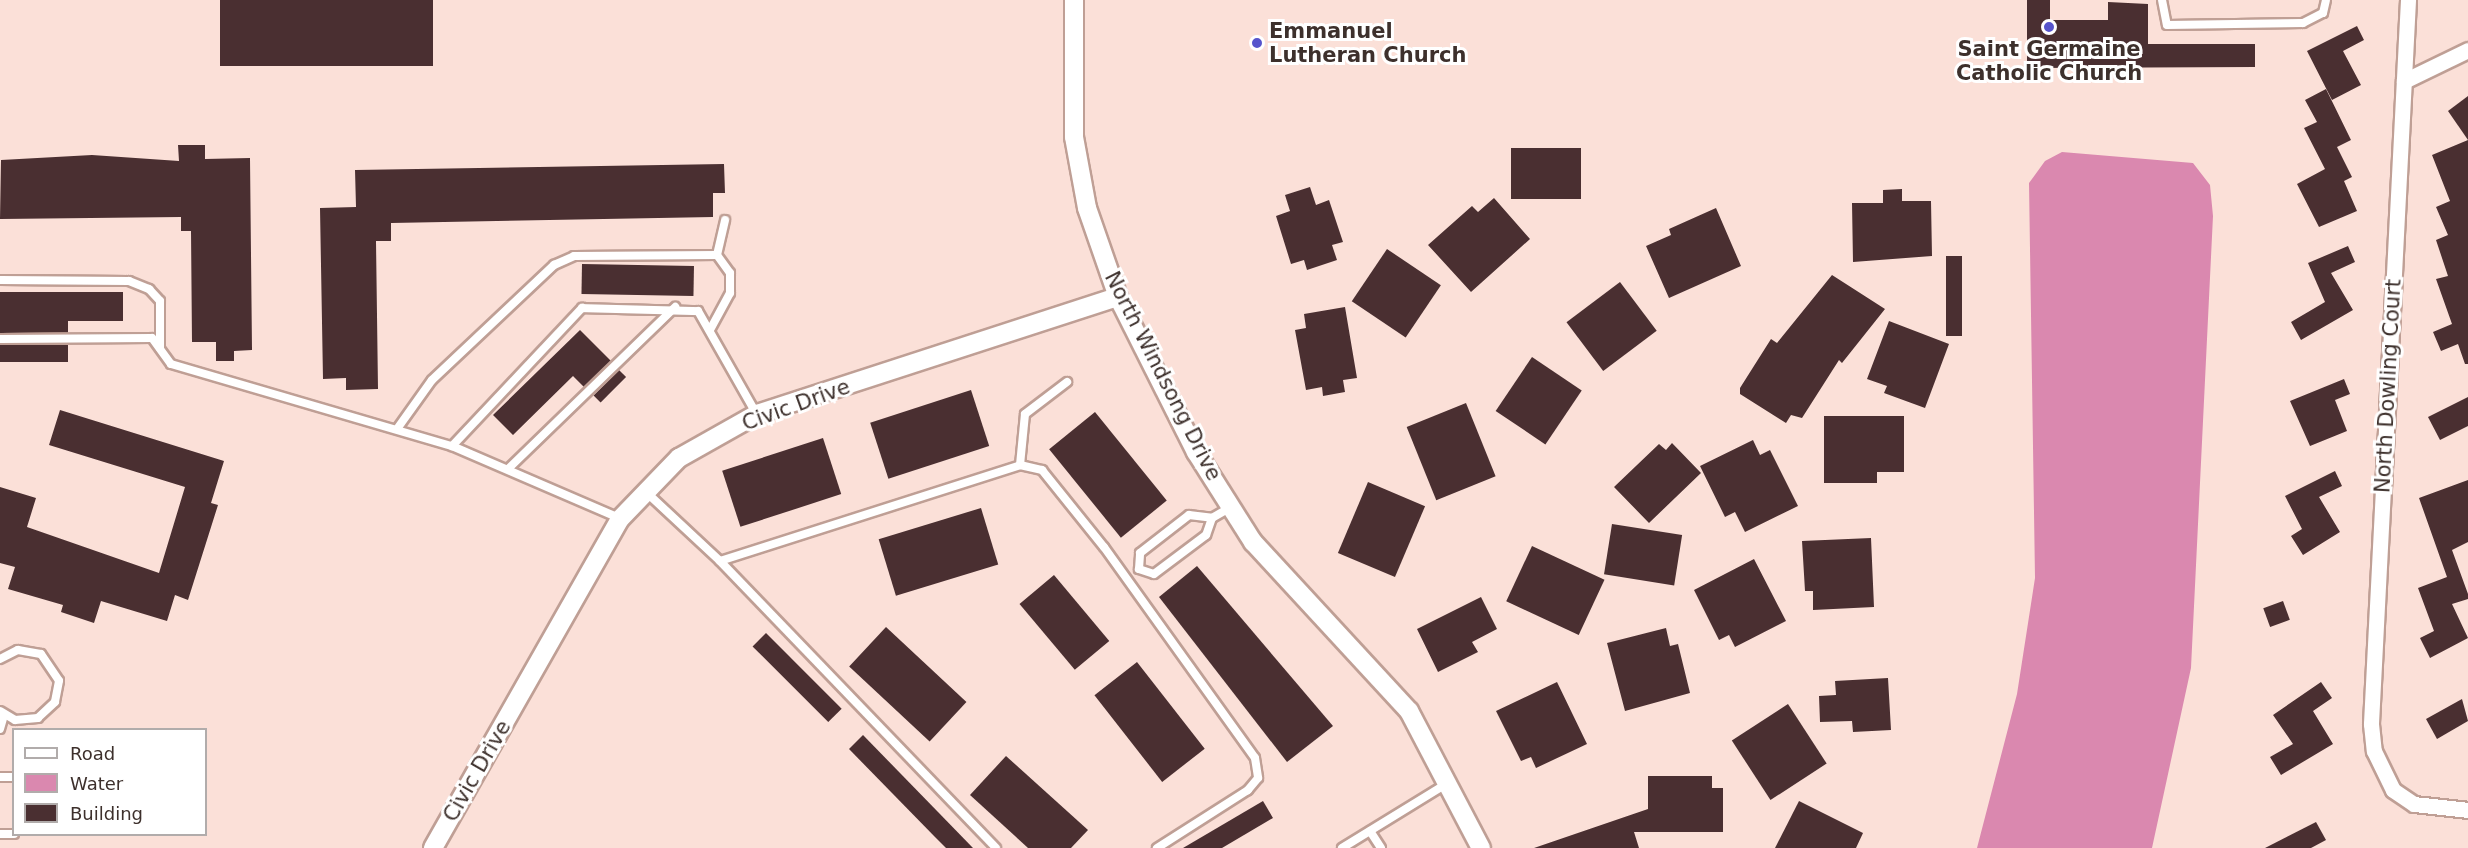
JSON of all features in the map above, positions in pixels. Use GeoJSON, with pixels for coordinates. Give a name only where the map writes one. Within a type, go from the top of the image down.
{"type":"FeatureCollection","features":[{"type":"Feature","properties":{"kind":"street","name":"North Windsong Drive"},"geometry":{"type":"LineString","coordinates":[[1074,0],[1074,137],[1087,208],[1118,297],[1196,452],[1253,542],[1409,711],[1481,848]]}},
{"type":"Feature","properties":{"kind":"street","name":"North Dowling Court"},"geometry":{"type":"LineString","coordinates":[[2408,0],[2371,724],[2383,770],[2393,790],[2414,804],[2468,810]]}},
{"type":"Feature","properties":{"kind":"street"},"geometry":{"type":"LineString","coordinates":[[2404,81],[2468,50]]}},
{"type":"Feature","properties":{"kind":"street","name":"Civic Drive"},"geometry":{"type":"LineString","coordinates":[[434,848],[620,519],[679,458],[757,414],[1118,297]]}},
{"type":"Feature","properties":{"kind":"lane"},"geometry":{"type":"LineString","coordinates":[[2162,0],[2167,25],[2303,23],[2323,13],[2326,0]]}},
{"type":"Feature","properties":{"kind":"lane"},"geometry":{"type":"LineString","coordinates":[[710,330],[729,293],[729,273],[717,255],[725,220]]}},
{"type":"Feature","properties":{"kind":"lane"},"geometry":{"type":"LineString","coordinates":[[397,429],[432,380],[554,265],[574,256],[717,255]]}},
{"type":"Feature","properties":{"kind":"lane"},"geometry":{"type":"LineString","coordinates":[[0,280],[129,281],[149,289],[160,301],[160,349]]}},
{"type":"Feature","properties":{"kind":"lane"},"geometry":{"type":"LineString","coordinates":[[508,469],[675,307]]}},
{"type":"Feature","properties":{"kind":"lane"},"geometry":{"type":"LineString","coordinates":[[452,446],[582,308],[675,307],[698,311],[757,414]]}},
{"type":"Feature","properties":{"kind":"lane"},"geometry":{"type":"LineString","coordinates":[[0,339],[152,338],[171,364],[452,446],[620,519]]}},
{"type":"Feature","properties":{"kind":"lane"},"geometry":{"type":"LineString","coordinates":[[1020,465],[1025,414],[1067,382]]}},
{"type":"Feature","properties":{"kind":"lane"},"geometry":{"type":"LineString","coordinates":[[720,561],[1020,465],[1042,470],[1127,579],[1255,758],[1258,778],[1241,797],[1157,848]]}},
{"type":"Feature","properties":{"kind":"lane"},"geometry":{"type":"LineString","coordinates":[[646,492],[720,561],[996,848]]}},
{"type":"Feature","properties":{"kind":"lane"},"geometry":{"type":"LineString","coordinates":[[1127,579],[1139,569],[1140,553],[1190,515],[1212,518],[1231,507]]}},
{"type":"Feature","properties":{"kind":"lane"},"geometry":{"type":"LineString","coordinates":[[1139,569],[1154,573],[1206,535],[1212,518]]}},
{"type":"Feature","properties":{"kind":"lane"},"geometry":{"type":"LineString","coordinates":[[0,659],[18,650],[41,654],[59,681],[55,702],[38,718],[2,713],[0,729]]}},
{"type":"Feature","properties":{"kind":"lane"},"geometry":{"type":"LineString","coordinates":[[1342,848],[1448,783]]}},
{"type":"Feature","properties":{"kind":"lane"},"geometry":{"type":"LineString","coordinates":[[1370,831],[1381,848]]}},
{"type":"Feature","properties":{"kind":"water"},"geometry":{"type":"Polygon","coordinates":[[[2062,152],[2193,163],[2210,185],[2213,216],[2191,668],[2152,848],[1977,848],[2017,694],[2035,578],[2029,183],[2045,161],[2062,152]]]}},
{"type":"Feature","properties":{"kind":"building"},"geometry":{"type":"Polygon","coordinates":[[[220,0],[433,0],[433,66],[220,66],[220,0]]]}},
{"type":"Feature","properties":{"kind":"building"},"geometry":{"type":"Polygon","coordinates":[[[2027,0],[2050,0],[2050,20],[2108,20],[2108,2],[2148,4],[2148,44],[2255,44],[2255,67],[2027,68],[2027,0]]]}},
{"type":"Feature","properties":{"kind":"building"},"geometry":{"type":"Polygon","coordinates":[[[2357,26],[2364,40],[2343,51],[2361,85],[2332,100],[2307,51],[2357,26]]]}},
{"type":"Feature","properties":{"kind":"building"},"geometry":{"type":"Polygon","coordinates":[[[2326,89],[2351,140],[2337,147],[2352,177],[2344,181],[2357,211],[2319,227],[2297,184],[2325,169],[2304,128],[2317,122],[2305,100],[2326,89]]]}},
{"type":"Feature","properties":{"kind":"building"},"geometry":{"type":"Polygon","coordinates":[[[2468,96],[2468,140],[2448,111],[2468,96]]]}},
{"type":"Feature","properties":{"kind":"building"},"geometry":{"type":"Polygon","coordinates":[[[2468,140],[2468,364],[2465,364],[2458,344],[2441,351],[2433,332],[2452,324],[2436,279],[2448,276],[2436,240],[2448,235],[2436,207],[2450,201],[2432,155],[2468,140]]]}},
{"type":"Feature","properties":{"kind":"building"},"geometry":{"type":"Polygon","coordinates":[[[178,145],[205,145],[205,159],[250,158],[252,350],[234,351],[234,361],[216,361],[216,342],[192,342],[191,231],[181,231],[181,217],[0,219],[1,160],[92,155],[179,161],[178,145]]]}},
{"type":"Feature","properties":{"kind":"building"},"geometry":{"type":"Polygon","coordinates":[[[1511,148],[1581,148],[1581,199],[1511,199],[1511,148]]]}},
{"type":"Feature","properties":{"kind":"building"},"geometry":{"type":"Polygon","coordinates":[[[724,164],[725,193],[713,193],[713,217],[391,223],[391,241],[376,241],[378,389],[346,390],[346,378],[323,379],[320,208],[356,207],[355,170],[724,164]]]}},
{"type":"Feature","properties":{"kind":"building"},"geometry":{"type":"Polygon","coordinates":[[[1310,187],[1316,205],[1329,200],[1343,242],[1332,245],[1337,260],[1307,270],[1304,260],[1291,264],[1276,216],[1290,211],[1285,195],[1310,187]]]}},
{"type":"Feature","properties":{"kind":"building"},"geometry":{"type":"Polygon","coordinates":[[[1902,189],[1902,201],[1931,201],[1932,256],[1853,262],[1852,203],[1883,203],[1883,190],[1902,189]]]}},
{"type":"Feature","properties":{"kind":"building"},"geometry":{"type":"Polygon","coordinates":[[[1494,198],[1530,239],[1471,292],[1428,245],[1472,206],[1478,212],[1494,198]]]}},
{"type":"Feature","properties":{"kind":"building"},"geometry":{"type":"Polygon","coordinates":[[[1716,208],[1741,266],[1669,298],[1646,246],[1671,235],[1669,229],[1716,208]]]}},
{"type":"Feature","properties":{"kind":"building"},"geometry":{"type":"Polygon","coordinates":[[[2348,246],[2355,262],[2331,273],[2353,310],[2301,340],[2291,322],[2325,302],[2308,263],[2348,246]]]}},
{"type":"Feature","properties":{"kind":"building"},"geometry":{"type":"Polygon","coordinates":[[[1387,249],[1441,285],[1406,338],[1352,301],[1387,249]]]}},
{"type":"Feature","properties":{"kind":"building"},"geometry":{"type":"Polygon","coordinates":[[[1946,256],[1962,256],[1962,336],[1946,336],[1946,256]]]}},
{"type":"Feature","properties":{"kind":"building"},"geometry":{"type":"Polygon","coordinates":[[[582,264],[694,266],[693,296],[581,294],[582,264]]]}},
{"type":"Feature","properties":{"kind":"building"},"geometry":{"type":"Polygon","coordinates":[[[1832,275],[1885,309],[1842,363],[1839,360],[1802,418],[1791,415],[1786,423],[1740,394],[1740,388],[1771,339],[1777,343],[1832,275]]]}},
{"type":"Feature","properties":{"kind":"building"},"geometry":{"type":"Polygon","coordinates":[[[1620,282],[1657,331],[1603,371],[1566,322],[1620,282]]]}},
{"type":"Feature","properties":{"kind":"building"},"geometry":{"type":"Polygon","coordinates":[[[0,292],[123,292],[123,321],[68,321],[68,333],[0,333],[0,292]]]}},
{"type":"Feature","properties":{"kind":"building"},"geometry":{"type":"Polygon","coordinates":[[[1345,307],[1357,378],[1343,380],[1345,392],[1323,396],[1322,387],[1306,390],[1295,330],[1306,328],[1304,314],[1345,307]]]}},
{"type":"Feature","properties":{"kind":"building"},"geometry":{"type":"Polygon","coordinates":[[[1889,321],[1949,344],[1925,408],[1884,393],[1887,386],[1867,379],[1889,321]]]}},
{"type":"Feature","properties":{"kind":"building"},"geometry":{"type":"Polygon","coordinates":[[[580,330],[611,361],[584,387],[573,376],[513,435],[493,415],[580,330]]]}},
{"type":"Feature","properties":{"kind":"building"},"geometry":{"type":"Polygon","coordinates":[[[0,345],[68,345],[68,362],[0,362],[0,345]]]}},
{"type":"Feature","properties":{"kind":"building"},"geometry":{"type":"Polygon","coordinates":[[[1532,357],[1582,391],[1545,444],[1496,411],[1532,357]]]}},
{"type":"Feature","properties":{"kind":"building"},"geometry":{"type":"Polygon","coordinates":[[[619,370],[626,377],[601,403],[594,395],[619,370]]]}},
{"type":"Feature","properties":{"kind":"building"},"geometry":{"type":"Polygon","coordinates":[[[2344,379],[2350,394],[2335,400],[2347,431],[2310,446],[2290,401],[2344,379]]]}},
{"type":"Feature","properties":{"kind":"building"},"geometry":{"type":"Polygon","coordinates":[[[971,390],[989,446],[888,479],[870,423],[971,390]]]}},
{"type":"Feature","properties":{"kind":"building"},"geometry":{"type":"Polygon","coordinates":[[[2468,397],[2468,426],[2440,440],[2428,417],[2468,397]]]}},
{"type":"Feature","properties":{"kind":"building"},"geometry":{"type":"Polygon","coordinates":[[[1466,403],[1496,476],[1436,500],[1407,427],[1466,403]]]}},
{"type":"Feature","properties":{"kind":"building"},"geometry":{"type":"Polygon","coordinates":[[[60,410],[224,461],[211,503],[218,505],[188,600],[175,595],[167,621],[101,601],[94,623],[61,612],[63,605],[8,589],[15,567],[0,563],[0,487],[36,498],[27,527],[159,573],[185,487],[49,445],[60,410]]]}},
{"type":"Feature","properties":{"kind":"building"},"geometry":{"type":"Polygon","coordinates":[[[1095,412],[1167,501],[1121,538],[1049,449],[1095,412]]]}},
{"type":"Feature","properties":{"kind":"building"},"geometry":{"type":"Polygon","coordinates":[[[1824,416],[1904,416],[1904,472],[1877,472],[1877,483],[1824,483],[1824,416]]]}},
{"type":"Feature","properties":{"kind":"building"},"geometry":{"type":"Polygon","coordinates":[[[823,438],[841,494],[740,527],[722,471],[823,438]]]}},
{"type":"Feature","properties":{"kind":"building"},"geometry":{"type":"Polygon","coordinates":[[[1753,440],[1760,455],[1770,450],[1798,506],[1745,532],[1735,512],[1725,517],[1700,466],[1753,440]]]}},
{"type":"Feature","properties":{"kind":"building"},"geometry":{"type":"Polygon","coordinates":[[[1672,443],[1701,473],[1649,523],[1614,487],[1659,444],[1666,450],[1672,443]]]}},
{"type":"Feature","properties":{"kind":"building"},"geometry":{"type":"Polygon","coordinates":[[[2335,471],[2342,486],[2319,497],[2340,532],[2303,555],[2291,536],[2302,529],[2285,496],[2335,471]]]}},
{"type":"Feature","properties":{"kind":"building"},"geometry":{"type":"Polygon","coordinates":[[[2468,480],[2468,542],[2452,550],[2468,599],[2452,604],[2468,638],[2430,658],[2420,638],[2434,631],[2418,588],[2447,577],[2419,498],[2468,480]]]}},
{"type":"Feature","properties":{"kind":"building"},"geometry":{"type":"Polygon","coordinates":[[[1368,482],[1425,506],[1395,577],[1338,553],[1368,482]]]}},
{"type":"Feature","properties":{"kind":"building"},"geometry":{"type":"Polygon","coordinates":[[[981,508],[998,564],[896,596],[879,539],[981,508]]]}},
{"type":"Feature","properties":{"kind":"building"},"geometry":{"type":"Polygon","coordinates":[[[1612,524],[1682,535],[1674,585],[1604,574],[1612,524]]]}},
{"type":"Feature","properties":{"kind":"building"},"geometry":{"type":"Polygon","coordinates":[[[1871,538],[1874,607],[1813,610],[1813,591],[1805,591],[1802,541],[1871,538]]]}},
{"type":"Feature","properties":{"kind":"building"},"geometry":{"type":"Polygon","coordinates":[[[1532,546],[1605,580],[1579,635],[1506,601],[1532,546]]]}},
{"type":"Feature","properties":{"kind":"building"},"geometry":{"type":"Polygon","coordinates":[[[1754,559],[1786,621],[1735,647],[1729,635],[1719,640],[1694,590],[1754,559]]]}},
{"type":"Feature","properties":{"kind":"building"},"geometry":{"type":"Polygon","coordinates":[[[1197,566],[1333,726],[1287,762],[1159,597],[1197,566]]]}},
{"type":"Feature","properties":{"kind":"building"},"geometry":{"type":"Polygon","coordinates":[[[1054,575],[1109,641],[1075,670],[1020,604],[1054,575]]]}},
{"type":"Feature","properties":{"kind":"building"},"geometry":{"type":"Polygon","coordinates":[[[1481,597],[1497,629],[1472,642],[1478,652],[1438,672],[1417,629],[1481,597]]]}},
{"type":"Feature","properties":{"kind":"building"},"geometry":{"type":"Polygon","coordinates":[[[2283,601],[2290,620],[2270,627],[2263,608],[2283,601]]]}},
{"type":"Feature","properties":{"kind":"building"},"geometry":{"type":"Polygon","coordinates":[[[886,627],[966,702],[930,742],[849,666],[886,627]]]}},
{"type":"Feature","properties":{"kind":"building"},"geometry":{"type":"Polygon","coordinates":[[[1666,628],[1670,646],[1678,644],[1690,693],[1625,711],[1607,643],[1666,628]]]}},
{"type":"Feature","properties":{"kind":"building"},"geometry":{"type":"Polygon","coordinates":[[[766,633],[842,709],[828,722],[753,646],[766,633]]]}},
{"type":"Feature","properties":{"kind":"building"},"geometry":{"type":"Polygon","coordinates":[[[1137,662],[1205,749],[1162,782],[1094,695],[1137,662]]]}},
{"type":"Feature","properties":{"kind":"building"},"geometry":{"type":"Polygon","coordinates":[[[1888,678],[1891,730],[1853,732],[1852,721],[1820,722],[1819,696],[1836,695],[1835,681],[1888,678]]]}},
{"type":"Feature","properties":{"kind":"building"},"geometry":{"type":"Polygon","coordinates":[[[1557,682],[1587,744],[1536,768],[1531,757],[1521,761],[1496,711],[1557,682]]]}},
{"type":"Feature","properties":{"kind":"building"},"geometry":{"type":"Polygon","coordinates":[[[2321,682],[2332,698],[2313,711],[2333,744],[2281,775],[2270,757],[2293,744],[2273,715],[2321,682]]]}},
{"type":"Feature","properties":{"kind":"building"},"geometry":{"type":"Polygon","coordinates":[[[2462,699],[2468,721],[2437,739],[2426,719],[2462,699]]]}},
{"type":"Feature","properties":{"kind":"building"},"geometry":{"type":"Polygon","coordinates":[[[1788,704],[1827,764],[1770,800],[1732,740],[1788,704]]]}},
{"type":"Feature","properties":{"kind":"building"},"geometry":{"type":"Polygon","coordinates":[[[863,735],[973,848],[946,848],[849,749],[863,735]]]}},
{"type":"Feature","properties":{"kind":"building"},"geometry":{"type":"Polygon","coordinates":[[[1006,756],[1088,830],[1071,848],[1028,848],[970,795],[1006,756]]]}},
{"type":"Feature","properties":{"kind":"building"},"geometry":{"type":"Polygon","coordinates":[[[1648,776],[1712,776],[1712,788],[1723,788],[1723,832],[1634,832],[1639,848],[1534,848],[1648,809],[1648,776]]]}},
{"type":"Feature","properties":{"kind":"building"},"geometry":{"type":"Polygon","coordinates":[[[1263,801],[1273,818],[1222,848],[1183,848],[1263,801]]]}},
{"type":"Feature","properties":{"kind":"building"},"geometry":{"type":"Polygon","coordinates":[[[1799,801],[1863,833],[1856,848],[1775,848],[1799,801]]]}},
{"type":"Feature","properties":{"kind":"building"},"geometry":{"type":"Polygon","coordinates":[[[2316,822],[2326,840],[2311,848],[2265,848],[2316,822]]]}},
{"type":"Feature","properties":{"kind":"place","name":"Saint Germaine Catholic Church"},"geometry":{"type":"Point","coordinates":[2049,27]}},
{"type":"Feature","properties":{"kind":"place","name":"Emmanuel Lutheran Church"},"geometry":{"type":"Point","coordinates":[1257,43]}}]}
